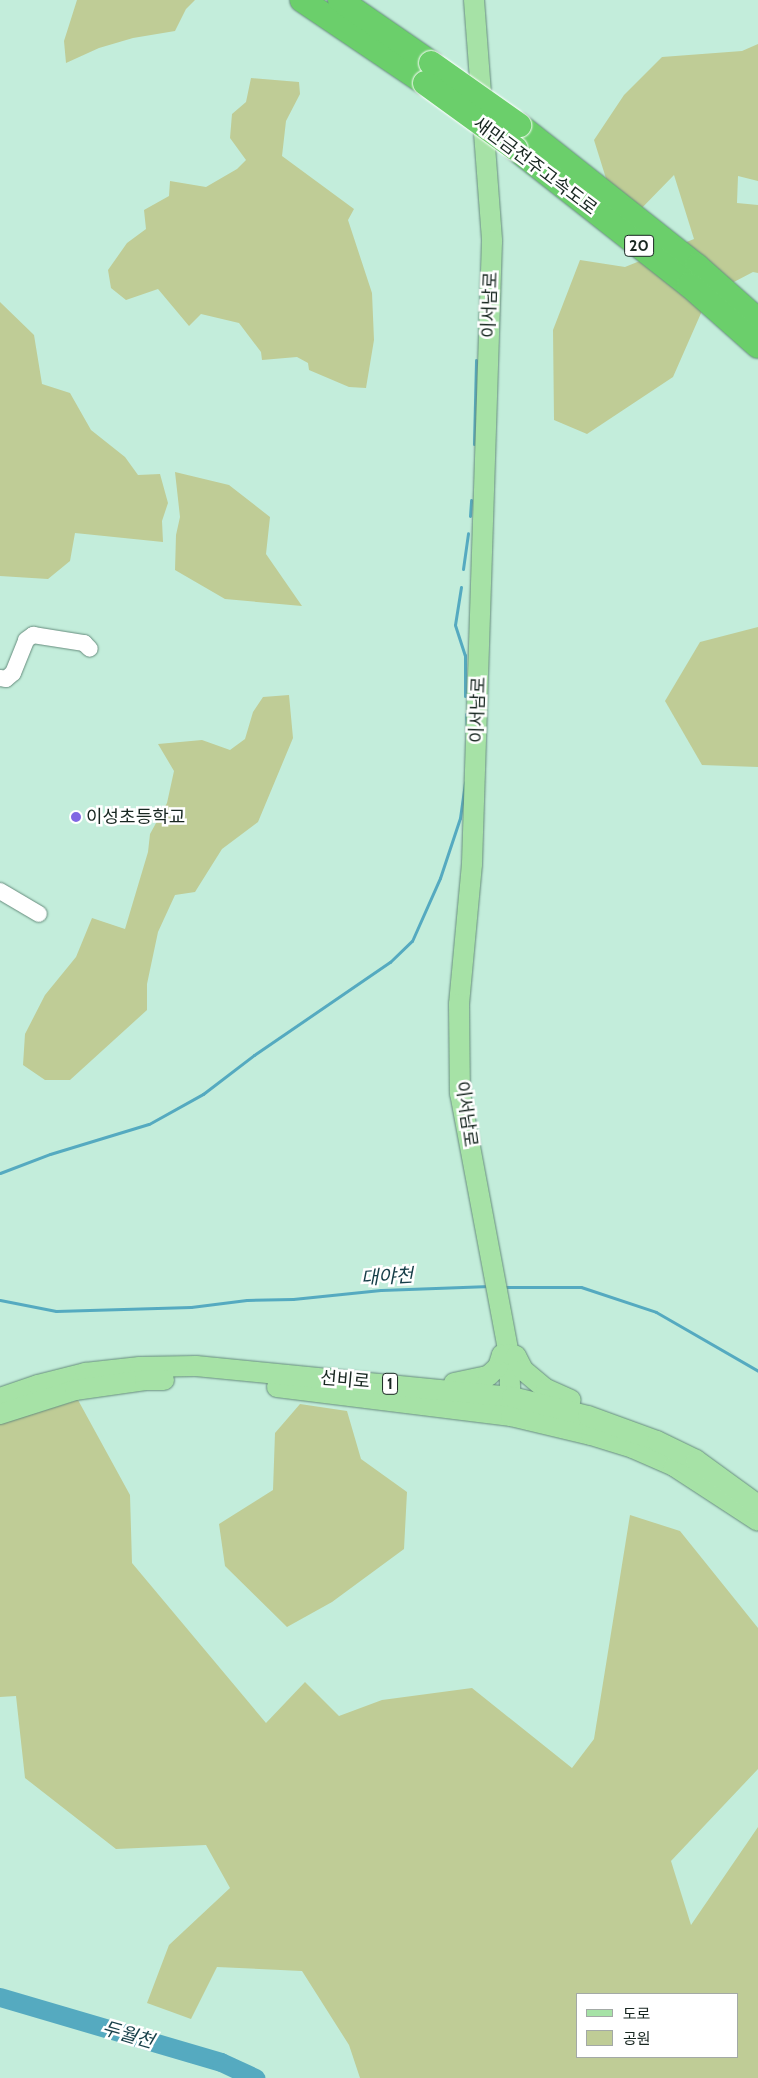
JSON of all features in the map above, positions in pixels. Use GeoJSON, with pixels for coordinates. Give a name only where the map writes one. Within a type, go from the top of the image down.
{"type":"FeatureCollection","features":[{"type":"Feature","properties":{"kind":"highway","name":"새만금전주고속도로"},"geometry":{"type":"LineString","coordinates":[[302,0],[519,125],[697,266],[758,320]]}},
{"type":"Feature","properties":{"kind":"highway","name":"새만금전주고속도로"},"geometry":{"type":"LineString","coordinates":[[340,0],[516,149],[689,286],[758,346]]}},
{"type":"Feature","properties":{"kind":"main road","name":"이서남로"},"geometry":{"type":"LineString","coordinates":[[474,0],[492,241],[479,709],[472,864],[459,1004],[460,1093],[509,1354],[512,1406]]}},
{"type":"Feature","properties":{"kind":"main road"},"geometry":{"type":"LineString","coordinates":[[452,1390],[455,1381],[474,1381],[488,1376],[498,1367],[502,1355],[509,1354],[516,1356],[523,1370],[546,1389],[588,1407],[588,1416]]}},
{"type":"Feature","properties":{"kind":"main road","name":"선비로"},"geometry":{"type":"LineString","coordinates":[[0,1398],[38,1385],[85,1373],[140,1367],[204,1366],[452,1390],[512,1406],[633,1448],[674,1466],[758,1521]]}},
{"type":"Feature","properties":{"kind":"main road","name":"선비로"},"geometry":{"type":"LineString","coordinates":[[0,1414],[75,1390],[146,1380],[200,1380],[358,1396],[512,1406],[588,1416],[657,1441],[696,1460],[758,1504]]}},
{"type":"Feature","properties":{"kind":"street"},"geometry":{"type":"LineString","coordinates":[[0,678],[6,679],[13,673],[26,640],[33,635],[84,642],[90,649]]}},
{"type":"Feature","properties":{"kind":"street"},"geometry":{"type":"LineString","coordinates":[[0,892],[39,914]]}},
{"type":"Feature","properties":{"kind":"green space"},"geometry":{"type":"Polygon","coordinates":[[[77,0],[195,0],[186,9],[175,31],[133,38],[99,48],[66,63],[64,41],[77,0]]]}},
{"type":"Feature","properties":{"kind":"green space"},"geometry":{"type":"Polygon","coordinates":[[[758,44],[758,181],[738,176],[737,203],[758,205],[758,273],[753,272],[709,295],[673,377],[587,434],[554,420],[553,330],[580,260],[625,267],[694,239],[674,175],[635,215],[609,188],[594,140],[624,95],[662,57],[742,51],[758,44]]]}},
{"type":"Feature","properties":{"kind":"green space"},"geometry":{"type":"Polygon","coordinates":[[[251,78],[299,82],[300,94],[286,121],[282,156],[354,209],[348,220],[372,293],[374,340],[366,388],[349,387],[309,370],[308,363],[297,357],[262,360],[261,352],[239,323],[201,314],[189,326],[158,289],[126,300],[111,288],[108,270],[127,243],[146,229],[144,210],[169,196],[170,181],[206,187],[237,169],[246,160],[230,138],[232,114],[246,102],[251,78]]]}},
{"type":"Feature","properties":{"kind":"green space"},"geometry":{"type":"Polygon","coordinates":[[[0,302],[34,335],[42,384],[70,393],[91,430],[125,457],[138,475],[160,474],[168,503],[162,521],[163,542],[75,533],[70,561],[48,579],[0,576],[0,302]]]}},
{"type":"Feature","properties":{"kind":"green space"},"geometry":{"type":"Polygon","coordinates":[[[175,472],[229,485],[270,517],[266,554],[302,606],[225,599],[175,570],[176,535],[180,517],[175,472]]]}},
{"type":"Feature","properties":{"kind":"green space"},"geometry":{"type":"Polygon","coordinates":[[[758,627],[758,767],[702,765],[665,701],[700,642],[758,627]]]}},
{"type":"Feature","properties":{"kind":"green space"},"geometry":{"type":"Polygon","coordinates":[[[289,695],[293,738],[258,822],[222,849],[195,892],[175,895],[158,932],[147,984],[147,1010],[70,1080],[45,1080],[23,1065],[25,1034],[45,995],[76,957],[92,918],[125,929],[148,852],[150,834],[167,803],[174,771],[158,744],[202,740],[230,750],[245,739],[253,712],[263,697],[289,695]]]}},
{"type":"Feature","properties":{"kind":"green space"},"geometry":{"type":"Polygon","coordinates":[[[78,1400],[130,1495],[132,1563],[266,1723],[305,1682],[339,1716],[382,1700],[472,1688],[572,1768],[594,1739],[630,1515],[680,1531],[758,1628],[758,1769],[671,1861],[691,1925],[758,1827],[758,2078],[360,2078],[349,2045],[302,1971],[217,1967],[191,2019],[147,2003],[169,1945],[230,1888],[206,1845],[116,1849],[25,1778],[16,1696],[0,1697],[0,1424],[78,1400]]]}},
{"type":"Feature","properties":{"kind":"green space"},"geometry":{"type":"Polygon","coordinates":[[[300,1404],[347,1411],[361,1459],[407,1492],[404,1549],[332,1602],[287,1627],[225,1566],[219,1524],[273,1490],[275,1433],[300,1404]]]}},
{"type":"Feature","properties":{"kind":"waterway"},"geometry":{"type":"LineString","coordinates":[[474,444],[476,360]]}},
{"type":"Feature","properties":{"kind":"waterway"},"geometry":{"type":"LineString","coordinates":[[470,516],[471,500]]}},
{"type":"Feature","properties":{"kind":"waterway"},"geometry":{"type":"LineString","coordinates":[[463,569],[468,533]]}},
{"type":"Feature","properties":{"kind":"waterway"},"geometry":{"type":"LineString","coordinates":[[461,587],[455,625],[465,655],[465,696]]}},
{"type":"Feature","properties":{"kind":"waterway"},"geometry":{"type":"LineString","coordinates":[[466,714],[467,729]]}},
{"type":"Feature","properties":{"kind":"waterway"},"geometry":{"type":"LineString","coordinates":[[0,1173],[50,1154],[149,1124],[203,1094],[254,1055],[390,962],[412,941],[440,878],[460,818],[465,782]]}},
{"type":"Feature","properties":{"kind":"waterway","name":"대야천"},"geometry":{"type":"LineString","coordinates":[[0,1300],[56,1311],[191,1307],[247,1300],[293,1299],[381,1290],[490,1286]]}},
{"type":"Feature","properties":{"kind":"waterway","name":"대야천"},"geometry":{"type":"LineString","coordinates":[[504,1287],[581,1287],[656,1312],[758,1371]]}},
{"type":"Feature","properties":{"kind":"waterway","name":"두월천"},"geometry":{"type":"LineString","coordinates":[[0,1997],[221,2062],[255,2078]]}},
{"type":"Feature","properties":{"kind":"place","name":"이성초등학교"},"geometry":{"type":"Point","coordinates":[76,817]}}]}
